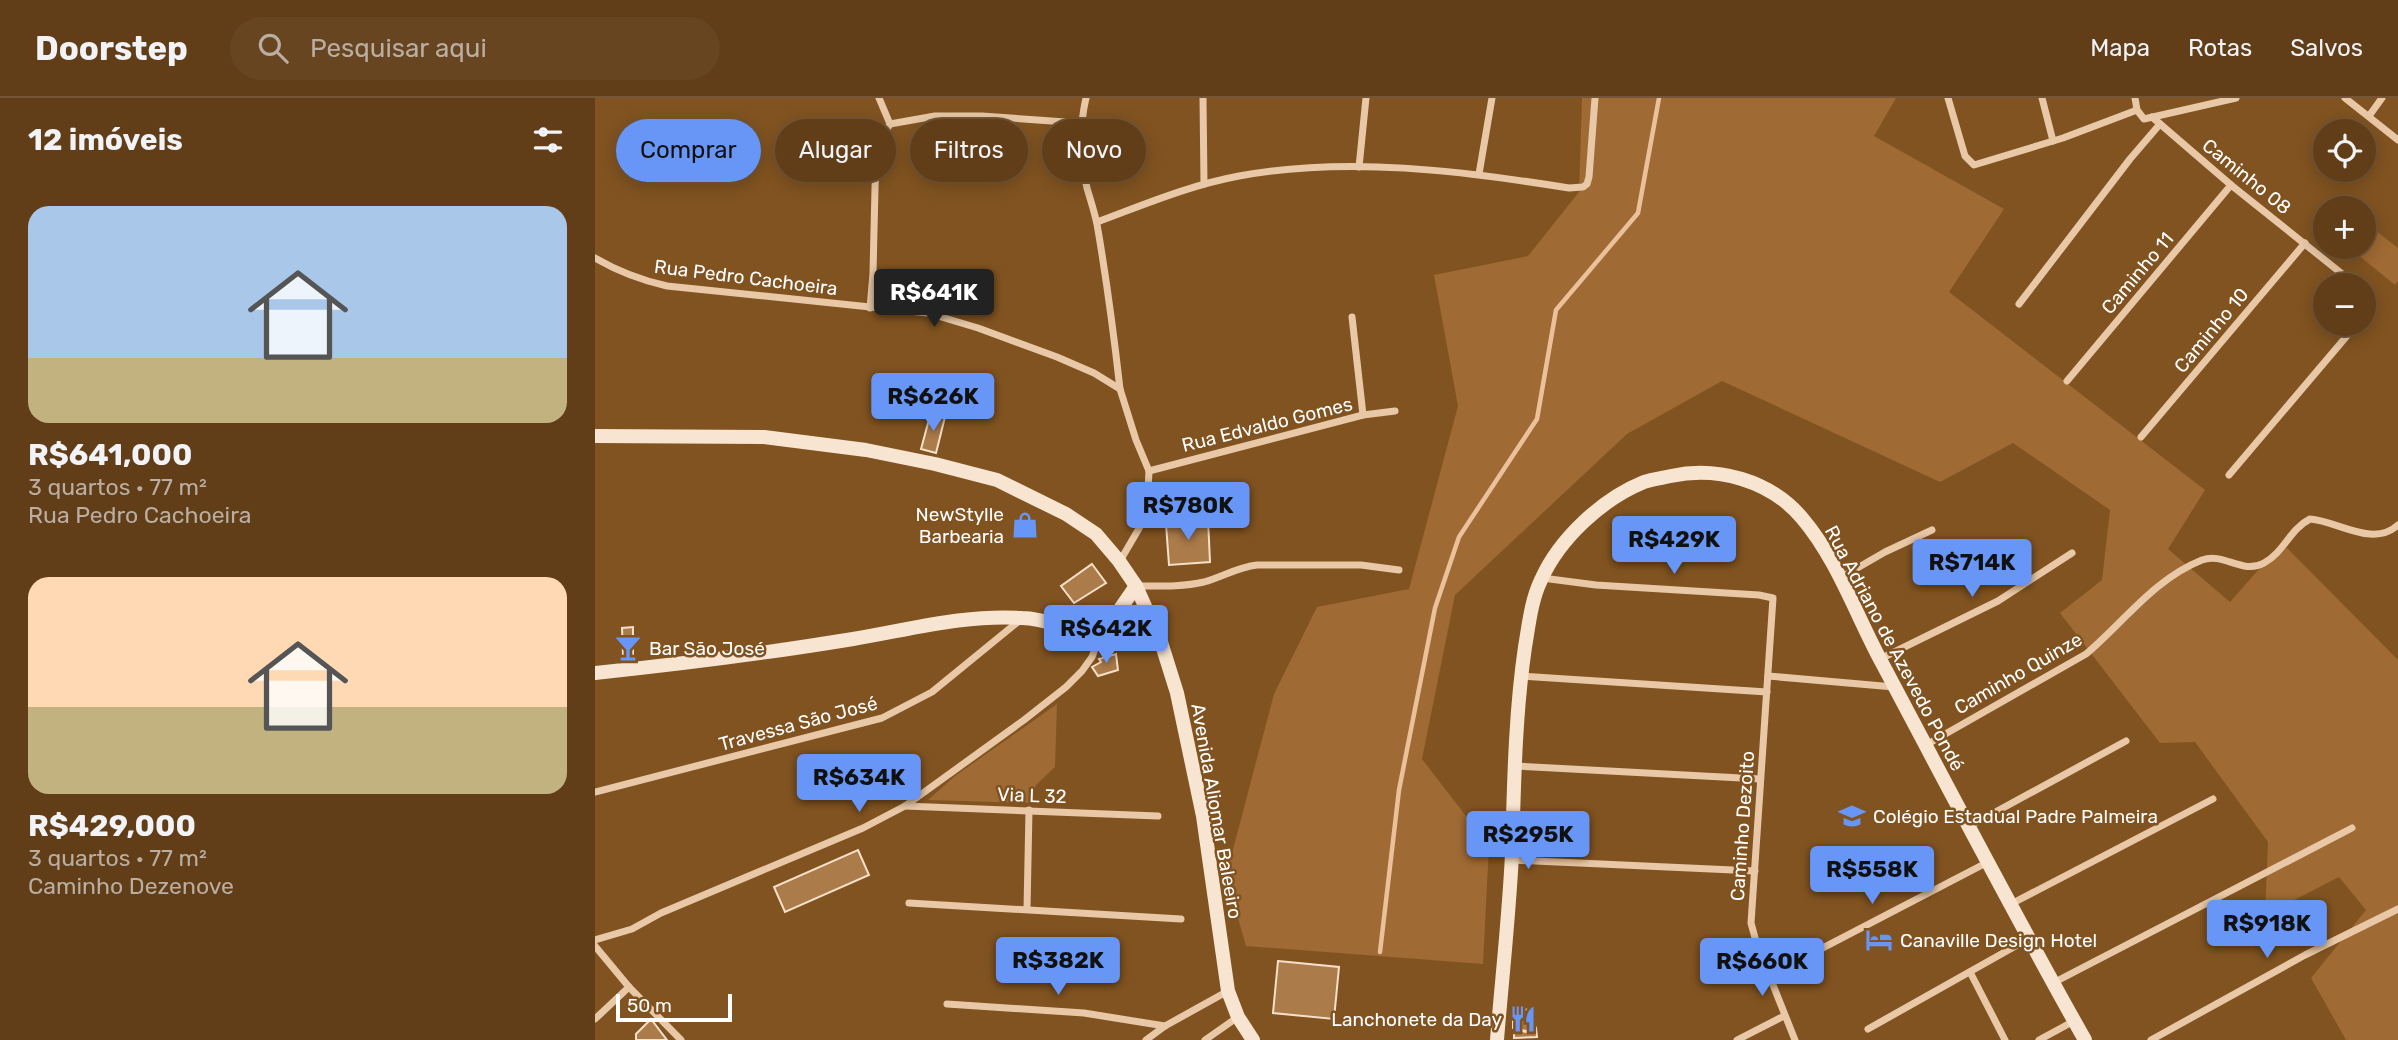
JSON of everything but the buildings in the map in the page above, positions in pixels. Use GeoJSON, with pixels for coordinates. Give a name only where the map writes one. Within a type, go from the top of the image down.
{"type":"FeatureCollection","features":[{"type":"Feature","properties":{"kind":"street"},"geometry":{"type":"LineString","coordinates":[[879,98],[888,119]]}},
{"type":"Feature","properties":{"kind":"street"},"geometry":{"type":"LineString","coordinates":[[1081,119],[1086,98]]}},
{"type":"Feature","properties":{"kind":"street"},"geometry":{"type":"LineString","coordinates":[[1203,98],[1204,184]]}},
{"type":"Feature","properties":{"kind":"street"},"geometry":{"type":"LineString","coordinates":[[1359,167],[1366,98]]}},
{"type":"Feature","properties":{"kind":"street"},"geometry":{"type":"LineString","coordinates":[[1479,174],[1492,98]]}},
{"type":"Feature","properties":{"kind":"street"},"geometry":{"type":"LineString","coordinates":[[1097,222],[1204,184],[1241,176],[1327,167],[1479,174],[1569,188],[1583,187],[1587,184],[1595,98]]}},
{"type":"Feature","properties":{"kind":"street"},"geometry":{"type":"LineString","coordinates":[[1948,98],[1965,156],[1971,163],[1978,164],[2053,141],[2137,110],[2135,98]]}},
{"type":"Feature","properties":{"kind":"street"},"geometry":{"type":"LineString","coordinates":[[2042,98],[2053,141]]}},
{"type":"Feature","properties":{"kind":"street"},"geometry":{"type":"LineString","coordinates":[[2149,118],[2234,98]]}},
{"type":"Feature","properties":{"kind":"street"},"geometry":{"type":"LineString","coordinates":[[2345,98],[2398,140]]}},
{"type":"Feature","properties":{"kind":"street"},"geometry":{"type":"LineString","coordinates":[[2369,116],[2382,98]]}},
{"type":"Feature","properties":{"kind":"street","name":"Caminho 08"},"geometry":{"type":"LineString","coordinates":[[2137,110],[2141,117],[2160,124],[2341,273]]}},
{"type":"Feature","properties":{"kind":"street"},"geometry":{"type":"LineString","coordinates":[[896,123],[935,116],[1042,121]]}},
{"type":"Feature","properties":{"kind":"street"},"geometry":{"type":"LineString","coordinates":[[2019,304],[2160,124]]}},
{"type":"Feature","properties":{"kind":"street"},"geometry":{"type":"LineString","coordinates":[[870,308],[875,182]]}},
{"type":"Feature","properties":{"kind":"street"},"geometry":{"type":"LineString","coordinates":[[1087,182],[1097,222],[1109,296],[1120,390],[1149,471],[1149,490],[1141,525],[1119,561]]}},
{"type":"Feature","properties":{"kind":"street","name":"Caminho 11"},"geometry":{"type":"LineString","coordinates":[[2067,381],[2231,185]]}},
{"type":"Feature","properties":{"kind":"street","name":"Caminho 10"},"geometry":{"type":"LineString","coordinates":[[2141,437],[2305,243]]}},
{"type":"Feature","properties":{"kind":"street","name":"Rua Pedro Cachoeira"},"geometry":{"type":"LineString","coordinates":[[595,258],[617,271],[667,286],[928,313],[978,327],[1057,357],[1094,373],[1120,390]]}},
{"type":"Feature","properties":{"kind":"street"},"geometry":{"type":"LineString","coordinates":[[1352,317],[1363,415]]}},
{"type":"Feature","properties":{"kind":"street"},"geometry":{"type":"LineString","coordinates":[[2229,475],[2347,336]]}},
{"type":"Feature","properties":{"kind":"street","name":"Rua Edvaldo Gomes"},"geometry":{"type":"LineString","coordinates":[[1149,471],[1363,415],[1395,411]]}},
{"type":"Feature","properties":{"kind":"street","name":"Avenida Aliomar Baleeiro"},"geometry":{"type":"LineString","coordinates":[[595,436],[764,436],[866,450],[997,480],[1041,500],[1089,529],[1108,547],[1136,586],[1161,642],[1177,692],[1203,816],[1228,991],[1238,1017],[1253,1040]]}},
{"type":"Feature","properties":{"kind":"street","name":"Rua Adriano de Azevedo Pondé"},"geometry":{"type":"LineString","coordinates":[[1497,1040],[1511,860],[1521,676],[1532,603],[1542,578],[1568,538],[1609,501],[1646,481],[1689,472],[1725,473],[1754,483],[1776,495],[1801,515],[1840,578],[1968,827],[2085,1040]]}},
{"type":"Feature","properties":{"kind":"street","name":"Caminho Quinze"},"geometry":{"type":"LineString","coordinates":[[1926,745],[2086,654],[2104,639],[2138,602],[2176,574],[2203,559],[2214,558],[2252,567],[2263,564],[2275,555],[2301,523],[2310,519],[2371,535],[2383,535],[2398,525]]}},
{"type":"Feature","properties":{"kind":"street"},"geometry":{"type":"LineString","coordinates":[[1840,578],[1932,530]]}},
{"type":"Feature","properties":{"kind":"street"},"geometry":{"type":"LineString","coordinates":[[1880,659],[1998,601],[2072,553]]}},
{"type":"Feature","properties":{"kind":"street"},"geometry":{"type":"LineString","coordinates":[[595,940],[632,929],[661,913],[840,837],[905,806],[1066,687],[1092,657],[1098,641],[1136,586],[1202,582],[1245,566],[1257,565],[1361,565],[1399,570]]}},
{"type":"Feature","properties":{"kind":"street","name":"Caminho Dezoito"},"geometry":{"type":"LineString","coordinates":[[1542,578],[1773,598],[1751,923],[1756,944],[1795,1040]]}},
{"type":"Feature","properties":{"kind":"street"},"geometry":{"type":"LineString","coordinates":[[595,673],[824,644],[966,620],[1022,618],[1057,625],[1098,641]]}},
{"type":"Feature","properties":{"kind":"street","name":"Travessa São José"},"geometry":{"type":"LineString","coordinates":[[595,792],[882,718],[932,692],[1022,618]]}},
{"type":"Feature","properties":{"kind":"street"},"geometry":{"type":"LineString","coordinates":[[1521,676],[1767,692]]}},
{"type":"Feature","properties":{"kind":"street"},"geometry":{"type":"LineString","coordinates":[[1768,676],[1895,687]]}},
{"type":"Feature","properties":{"kind":"street"},"geometry":{"type":"LineString","coordinates":[[1968,827],[2126,741]]}},
{"type":"Feature","properties":{"kind":"street"},"geometry":{"type":"LineString","coordinates":[[1515,766],[1759,779]]}},
{"type":"Feature","properties":{"kind":"street"},"geometry":{"type":"LineString","coordinates":[[2011,904],[2213,799]]}},
{"type":"Feature","properties":{"kind":"street","name":"Via L 32"},"geometry":{"type":"LineString","coordinates":[[905,806],[1158,816]]}},
{"type":"Feature","properties":{"kind":"street"},"geometry":{"type":"LineString","coordinates":[[1027,909],[1029,810]]}},
{"type":"Feature","properties":{"kind":"street"},"geometry":{"type":"LineString","coordinates":[[2053,983],[2352,828]]}},
{"type":"Feature","properties":{"kind":"street"},"geometry":{"type":"LineString","coordinates":[[1511,860],[1755,871]]}},
{"type":"Feature","properties":{"kind":"street"},"geometry":{"type":"LineString","coordinates":[[1769,976],[1989,862]]}},
{"type":"Feature","properties":{"kind":"street"},"geometry":{"type":"LineString","coordinates":[[909,903],[1181,919]]}},
{"type":"Feature","properties":{"kind":"street"},"geometry":{"type":"LineString","coordinates":[[2151,1040],[2305,955],[2398,909]]}},
{"type":"Feature","properties":{"kind":"street"},"geometry":{"type":"LineString","coordinates":[[1868,1030],[2029,939]]}},
{"type":"Feature","properties":{"kind":"street"},"geometry":{"type":"LineString","coordinates":[[595,946],[629,987],[681,1040]]}},
{"type":"Feature","properties":{"kind":"street"},"geometry":{"type":"LineString","coordinates":[[1970,972],[2005,1040]]}},
{"type":"Feature","properties":{"kind":"street"},"geometry":{"type":"LineString","coordinates":[[595,1019],[629,987]]}},
{"type":"Feature","properties":{"kind":"street"},"geometry":{"type":"LineString","coordinates":[[1146,1040],[1165,1026],[1228,991]]}},
{"type":"Feature","properties":{"kind":"street"},"geometry":{"type":"LineString","coordinates":[[947,1004],[1084,1013],[1165,1026]]}},
{"type":"Feature","properties":{"kind":"street"},"geometry":{"type":"LineString","coordinates":[[1737,1040],[1784,1016]]}},
{"type":"Feature","properties":{"kind":"street"},"geometry":{"type":"LineString","coordinates":[[1205,1040],[1238,1017]]}},
{"type":"Feature","properties":{"kind":"street"},"geometry":{"type":"LineString","coordinates":[[2039,1040],[2074,1021]]}},
{"type":"Feature","properties":{"kind":"shaded area"},"geometry":{"type":"Polygon","coordinates":[[[1582,98],[1896,98],[1874,136],[2004,209],[1949,292],[2205,490],[2168,549],[2230,602],[2282,543],[2398,660],[2398,1040],[2346,1040],[2311,978],[2366,910],[2339,877],[2265,915],[2268,842],[2195,742],[2160,743],[2060,613],[2102,580],[2110,510],[2013,443],[1940,482],[1722,381],[1627,434],[1455,595],[1422,759],[1489,846],[1483,964],[1246,946],[1226,876],[1274,694],[1317,607],[1409,589],[1458,406],[1434,275],[1528,256],[1579,192],[1582,98]]]}},
{"type":"Feature","properties":{"kind":"shaded area"},"geometry":{"type":"Polygon","coordinates":[[[2376,231],[2398,248],[2398,281],[2395,285],[2363,259],[2376,259],[2376,231]]]}},
{"type":"Feature","properties":{"kind":"shaded area"},"geometry":{"type":"Polygon","coordinates":[[[1057,704],[1055,767],[1036,785],[1029,803],[928,800],[955,776],[1057,704]]]}},
{"type":"Feature","properties":{"kind":"waterway"},"geometry":{"type":"LineString","coordinates":[[1380,952],[1399,790],[1435,608],[1459,537],[1537,419],[1556,310],[1638,213],[1659,98]]}},
{"type":"Feature","properties":{"kind":"place","name":"NewStylle Barbearia"},"geometry":{"type":"Point","coordinates":[1025,525]}},
{"type":"Feature","properties":{"kind":"place","name":"Bar São José"},"geometry":{"type":"Point","coordinates":[628,648]}},
{"type":"Feature","properties":{"kind":"place","name":"Colégio Estadual Padre Palmeira"},"geometry":{"type":"Point","coordinates":[1852,816]}},
{"type":"Feature","properties":{"kind":"place","name":"Canaville Design Hotel"},"geometry":{"type":"Point","coordinates":[1879,940]}},
{"type":"Feature","properties":{"kind":"place","name":"Lanchonete da Day"},"geometry":{"type":"Point","coordinates":[1523,1019]}}]}
